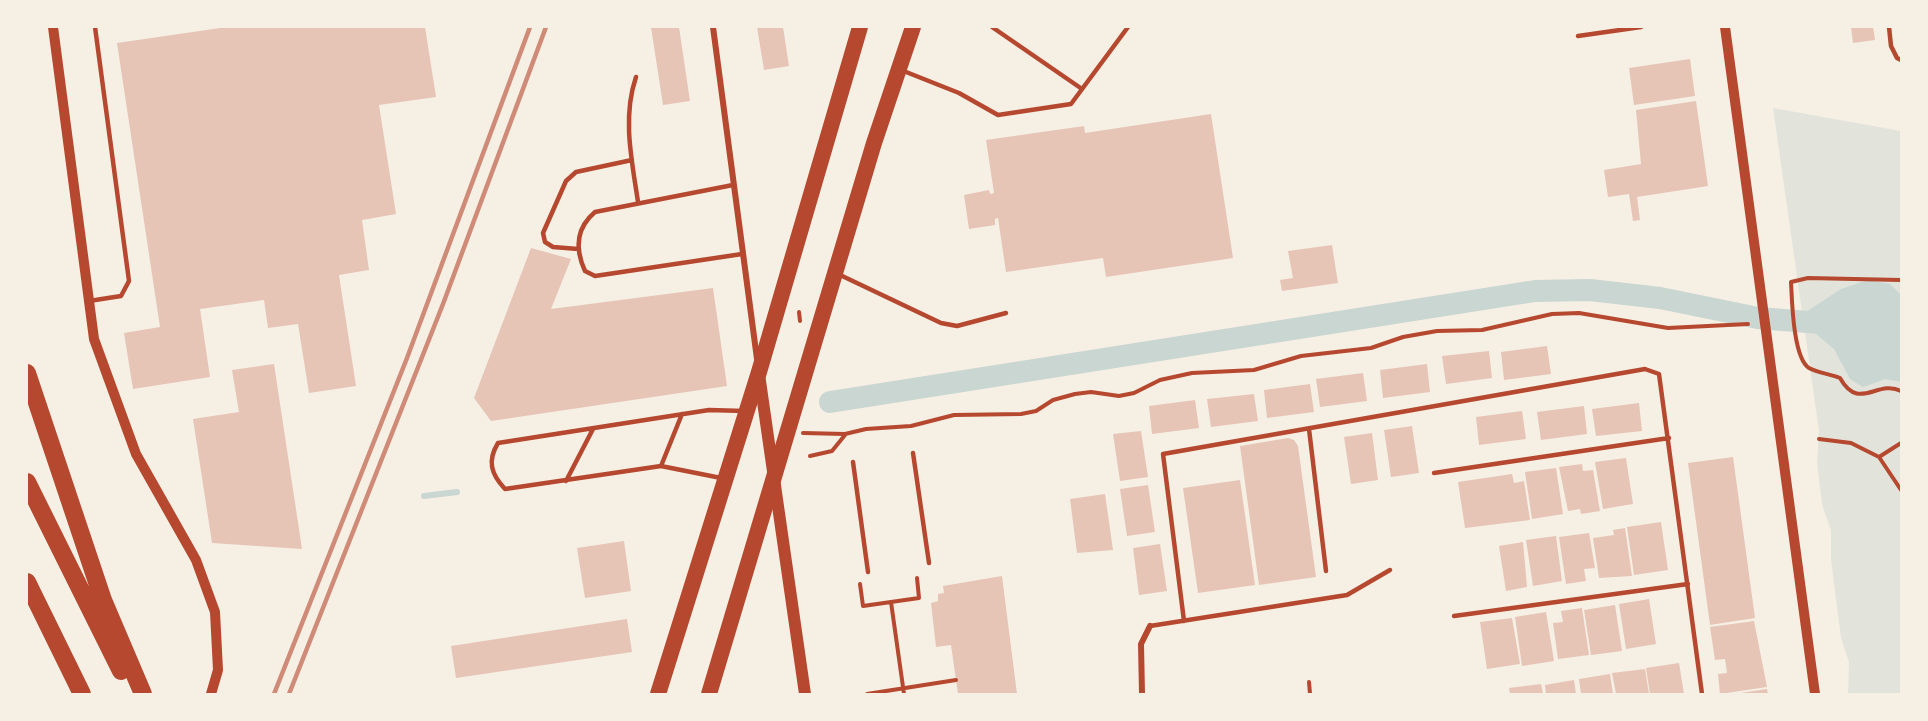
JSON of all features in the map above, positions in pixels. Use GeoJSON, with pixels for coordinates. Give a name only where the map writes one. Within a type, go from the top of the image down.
{"type":"FeatureCollection","features":[{"type":"Feature","properties":{"kind":"highway"},"geometry":{"type":"LineString","coordinates":[[658,694],[759,372],[860,27]]}},
{"type":"Feature","properties":{"kind":"highway"},"geometry":{"type":"LineString","coordinates":[[709,694],[913,27]]}},
{"type":"Feature","properties":{"kind":"highway"},"geometry":{"type":"LineString","coordinates":[[27,373],[135,694]]}},
{"type":"Feature","properties":{"kind":"highway"},"geometry":{"type":"LineString","coordinates":[[27,482],[124,666],[143,694]]}},
{"type":"Feature","properties":{"kind":"highway"},"geometry":{"type":"LineString","coordinates":[[27,582],[82,694]]}},
{"type":"Feature","properties":{"kind":"main road"},"geometry":{"type":"LineString","coordinates":[[759,372],[805,694]]}},
{"type":"Feature","properties":{"kind":"street"},"geometry":{"type":"LineString","coordinates":[[53,27],[94,339],[136,454],[196,560],[215,612],[218,670],[211,694]]}},
{"type":"Feature","properties":{"kind":"street"},"geometry":{"type":"LineString","coordinates":[[713,27],[759,372]]}},
{"type":"Feature","properties":{"kind":"street"},"geometry":{"type":"LineString","coordinates":[[1725,27],[1815,694]]}},
{"type":"Feature","properties":{"kind":"street"},"geometry":{"type":"LineString","coordinates":[[1142,694],[1141,644],[1150,626]]}},
{"type":"Feature","properties":{"kind":"lane"},"geometry":{"type":"LineString","coordinates":[[89,302],[121,296],[129,281],[95,27]]}},
{"type":"Feature","properties":{"kind":"lane"},"geometry":{"type":"LineString","coordinates":[[992,27],[1082,89]]}},
{"type":"Feature","properties":{"kind":"lane"},"geometry":{"type":"LineString","coordinates":[[899,69],[959,93],[998,115],[1071,104],[1128,27]]}},
{"type":"Feature","properties":{"kind":"lane"},"geometry":{"type":"LineString","coordinates":[[1578,36],[1641,27]]}},
{"type":"Feature","properties":{"kind":"lane"},"geometry":{"type":"LineString","coordinates":[[1889,27],[1891,45],[1897,58],[1901,60]]}},
{"type":"Feature","properties":{"kind":"lane"},"geometry":{"type":"LineString","coordinates":[[636,77],[629,104],[632,160],[638,202]]}},
{"type":"Feature","properties":{"kind":"lane"},"geometry":{"type":"LineString","coordinates":[[578,249],[553,248],[544,242],[543,233],[566,181],[576,171],[632,160]]}},
{"type":"Feature","properties":{"kind":"lane"},"geometry":{"type":"LineString","coordinates":[[733,186],[638,202],[595,212],[584,221],[578,249],[585,271],[595,276],[742,254]]}},
{"type":"Feature","properties":{"kind":"lane"},"geometry":{"type":"LineString","coordinates":[[836,273],[940,322],[957,326],[1006,313]]}},
{"type":"Feature","properties":{"kind":"lane"},"geometry":{"type":"LineString","coordinates":[[1184,621],[1163,454],[1645,369],[1659,374],[1702,694]]}},
{"type":"Feature","properties":{"kind":"lane"},"geometry":{"type":"LineString","coordinates":[[725,479],[661,466],[505,489],[495,479],[490,465],[491,454],[498,443],[709,410],[746,412]]}},
{"type":"Feature","properties":{"kind":"lane"},"geometry":{"type":"LineString","coordinates":[[661,466],[682,414]]}},
{"type":"Feature","properties":{"kind":"lane"},"geometry":{"type":"LineString","coordinates":[[566,481],[593,429]]}},
{"type":"Feature","properties":{"kind":"lane"},"geometry":{"type":"LineString","coordinates":[[1309,429],[1326,571]]}},
{"type":"Feature","properties":{"kind":"lane"},"geometry":{"type":"LineString","coordinates":[[1434,472],[1669,438]]}},
{"type":"Feature","properties":{"kind":"lane"},"geometry":{"type":"LineString","coordinates":[[913,453],[929,563]]}},
{"type":"Feature","properties":{"kind":"lane"},"geometry":{"type":"LineString","coordinates":[[853,462],[868,572]]}},
{"type":"Feature","properties":{"kind":"lane"},"geometry":{"type":"LineString","coordinates":[[1150,626],[1347,595],[1390,570]]}},
{"type":"Feature","properties":{"kind":"lane"},"geometry":{"type":"LineString","coordinates":[[1454,616],[1688,584]]}},
{"type":"Feature","properties":{"kind":"path"},"geometry":{"type":"LineString","coordinates":[[1901,280],[1862,277],[1791,282],[1792,308],[1803,363],[1810,369],[1840,378],[1847,390],[1859,395],[1893,387],[1901,391]]}},
{"type":"Feature","properties":{"kind":"path"},"geometry":{"type":"LineString","coordinates":[[788,432],[845,434],[866,429],[911,426],[954,415],[1021,414],[1036,411],[1053,400],[1075,394],[1091,392],[1119,396],[1134,393],[1160,380],[1192,373],[1254,370],[1301,356],[1371,348],[1403,337],[1437,331],[1482,330],[1552,314],[1579,313],[1668,328],[1748,324]]}},
{"type":"Feature","properties":{"kind":"path"},"geometry":{"type":"LineString","coordinates":[[810,456],[832,451],[845,434]]}},
{"type":"Feature","properties":{"kind":"path"},"geometry":{"type":"LineString","coordinates":[[1819,439],[1851,443],[1879,457],[1901,490]]}},
{"type":"Feature","properties":{"kind":"path"},"geometry":{"type":"LineString","coordinates":[[1879,457],[1901,443]]}},
{"type":"Feature","properties":{"kind":"path"},"geometry":{"type":"LineString","coordinates":[[860,584],[863,606],[919,598],[916,578]]}},
{"type":"Feature","properties":{"kind":"path"},"geometry":{"type":"LineString","coordinates":[[891,602],[904,691]]}},
{"type":"Feature","properties":{"kind":"path"},"geometry":{"type":"LineString","coordinates":[[867,694],[904,691],[956,680]]}},
{"type":"Feature","properties":{"kind":"path"},"geometry":{"type":"LineString","coordinates":[[1308,682],[1310,694]]}},
{"type":"Feature","properties":{"kind":"shaded area"},"geometry":{"type":"Polygon","coordinates":[[[1773,108],[1901,131],[1901,694],[1848,694],[1849,662],[1841,638],[1831,560],[1831,531],[1822,504],[1817,463],[1819,431],[1773,108]]]}},
{"type":"Feature","properties":{"kind":"shaded area"},"geometry":{"type":"Polygon","coordinates":[[[1868,280],[1890,284],[1901,295],[1901,382],[1886,379],[1863,387],[1850,379],[1834,349],[1804,324],[1803,314],[1841,289],[1868,280]]]}},
{"type":"Feature","properties":{"kind":"building"},"geometry":{"type":"Polygon","coordinates":[[[227,27],[425,27],[436,97],[379,105],[396,214],[362,220],[369,270],[339,275],[356,386],[309,393],[298,324],[268,328],[264,300],[200,309],[210,377],[133,389],[124,333],[160,327],[117,43],[227,27]]]}},
{"type":"Feature","properties":{"kind":"building"},"geometry":{"type":"Polygon","coordinates":[[[651,27],[679,27],[690,101],[663,105],[651,27]]]}},
{"type":"Feature","properties":{"kind":"building"},"geometry":{"type":"Polygon","coordinates":[[[757,27],[783,27],[789,66],[764,70],[757,27]]]}},
{"type":"Feature","properties":{"kind":"building"},"geometry":{"type":"Polygon","coordinates":[[[1851,27],[1873,27],[1875,40],[1853,43],[1851,27]]]}},
{"type":"Feature","properties":{"kind":"building"},"geometry":{"type":"Polygon","coordinates":[[[1690,59],[1695,96],[1634,105],[1629,68],[1690,59]]]}},
{"type":"Feature","properties":{"kind":"building"},"geometry":{"type":"Polygon","coordinates":[[[1696,101],[1708,186],[1637,197],[1640,220],[1633,221],[1629,194],[1608,197],[1604,170],[1641,164],[1636,110],[1696,101]]]}},
{"type":"Feature","properties":{"kind":"building"},"geometry":{"type":"Polygon","coordinates":[[[1211,114],[1233,258],[1106,277],[1103,258],[1006,272],[998,218],[995,219],[995,225],[969,229],[964,195],[989,190],[990,194],[994,193],[986,140],[1084,126],[1085,133],[1211,114]]]}},
{"type":"Feature","properties":{"kind":"building"},"geometry":{"type":"Polygon","coordinates":[[[1332,245],[1338,283],[1282,291],[1280,280],[1293,278],[1288,251],[1332,245]]]}},
{"type":"Feature","properties":{"kind":"building"},"geometry":{"type":"Polygon","coordinates":[[[531,248],[571,259],[551,309],[713,288],[727,386],[491,421],[474,398],[531,248]]]}},
{"type":"Feature","properties":{"kind":"building"},"geometry":{"type":"Polygon","coordinates":[[[1547,346],[1551,374],[1504,380],[1501,352],[1547,346]]]}},
{"type":"Feature","properties":{"kind":"building"},"geometry":{"type":"Polygon","coordinates":[[[1489,351],[1492,378],[1446,384],[1442,356],[1489,351]]]}},
{"type":"Feature","properties":{"kind":"building"},"geometry":{"type":"Polygon","coordinates":[[[274,364],[302,549],[212,543],[193,419],[239,412],[232,370],[274,364]]]}},
{"type":"Feature","properties":{"kind":"building"},"geometry":{"type":"Polygon","coordinates":[[[1427,364],[1430,392],[1383,398],[1380,370],[1427,364]]]}},
{"type":"Feature","properties":{"kind":"building"},"geometry":{"type":"Polygon","coordinates":[[[1363,373],[1367,401],[1320,407],[1316,379],[1363,373]]]}},
{"type":"Feature","properties":{"kind":"building"},"geometry":{"type":"Polygon","coordinates":[[[1310,384],[1314,412],[1267,418],[1264,390],[1310,384]]]}},
{"type":"Feature","properties":{"kind":"building"},"geometry":{"type":"Polygon","coordinates":[[[1254,394],[1258,421],[1211,427],[1207,399],[1254,394]]]}},
{"type":"Feature","properties":{"kind":"building"},"geometry":{"type":"Polygon","coordinates":[[[1195,400],[1199,428],[1152,434],[1149,406],[1195,400]]]}},
{"type":"Feature","properties":{"kind":"building"},"geometry":{"type":"Polygon","coordinates":[[[1639,403],[1642,431],[1596,436],[1592,409],[1639,403]]]}},
{"type":"Feature","properties":{"kind":"building"},"geometry":{"type":"Polygon","coordinates":[[[1584,406],[1587,434],[1541,440],[1537,412],[1584,406]]]}},
{"type":"Feature","properties":{"kind":"building"},"geometry":{"type":"Polygon","coordinates":[[[1522,411],[1526,439],[1479,445],[1476,417],[1522,411]]]}},
{"type":"Feature","properties":{"kind":"building"},"geometry":{"type":"Polygon","coordinates":[[[1412,426],[1419,473],[1391,477],[1384,430],[1412,426]]]}},
{"type":"Feature","properties":{"kind":"building"},"geometry":{"type":"Polygon","coordinates":[[[1141,431],[1148,477],[1120,481],[1113,434],[1141,431]]]}},
{"type":"Feature","properties":{"kind":"building"},"geometry":{"type":"Polygon","coordinates":[[[1372,433],[1378,480],[1351,484],[1344,437],[1372,433]]]}},
{"type":"Feature","properties":{"kind":"building"},"geometry":{"type":"Polygon","coordinates":[[[1288,438],[1294,440],[1298,446],[1316,577],[1259,585],[1240,446],[1288,438]]]}},
{"type":"Feature","properties":{"kind":"building"},"geometry":{"type":"Polygon","coordinates":[[[1733,457],[1755,618],[1710,625],[1688,463],[1733,457]]]}},
{"type":"Feature","properties":{"kind":"building"},"geometry":{"type":"Polygon","coordinates":[[[1626,458],[1633,504],[1603,509],[1595,462],[1626,458]]]}},
{"type":"Feature","properties":{"kind":"building"},"geometry":{"type":"Polygon","coordinates":[[[1582,464],[1583,471],[1593,470],[1600,511],[1581,514],[1580,509],[1568,511],[1559,467],[1582,464]]]}},
{"type":"Feature","properties":{"kind":"building"},"geometry":{"type":"Polygon","coordinates":[[[1556,468],[1563,514],[1532,519],[1525,472],[1556,468]]]}},
{"type":"Feature","properties":{"kind":"building"},"geometry":{"type":"Polygon","coordinates":[[[1512,474],[1514,483],[1524,481],[1530,520],[1465,528],[1458,482],[1512,474]]]}},
{"type":"Feature","properties":{"kind":"building"},"geometry":{"type":"Polygon","coordinates":[[[1240,480],[1255,585],[1198,593],[1183,488],[1240,480]]]}},
{"type":"Feature","properties":{"kind":"building"},"geometry":{"type":"Polygon","coordinates":[[[1148,485],[1155,532],[1127,536],[1120,489],[1148,485]]]}},
{"type":"Feature","properties":{"kind":"building"},"geometry":{"type":"Polygon","coordinates":[[[1105,494],[1113,550],[1077,553],[1070,499],[1105,494]]]}},
{"type":"Feature","properties":{"kind":"building"},"geometry":{"type":"Polygon","coordinates":[[[1661,522],[1668,570],[1634,575],[1627,527],[1661,522]]]}},
{"type":"Feature","properties":{"kind":"building"},"geometry":{"type":"Polygon","coordinates":[[[1625,528],[1632,576],[1599,578],[1593,538],[1614,535],[1613,530],[1625,528]]]}},
{"type":"Feature","properties":{"kind":"building"},"geometry":{"type":"Polygon","coordinates":[[[1589,533],[1595,568],[1584,569],[1586,581],[1566,584],[1559,537],[1589,533]]]}},
{"type":"Feature","properties":{"kind":"building"},"geometry":{"type":"Polygon","coordinates":[[[1556,536],[1562,581],[1533,586],[1526,540],[1556,536]]]}},
{"type":"Feature","properties":{"kind":"building"},"geometry":{"type":"Polygon","coordinates":[[[624,541],[631,591],[585,598],[577,548],[624,541]]]}},
{"type":"Feature","properties":{"kind":"building"},"geometry":{"type":"Polygon","coordinates":[[[1523,542],[1527,587],[1506,591],[1499,546],[1523,542]]]}},
{"type":"Feature","properties":{"kind":"building"},"geometry":{"type":"Polygon","coordinates":[[[1160,544],[1167,591],[1139,595],[1133,548],[1160,544]]]}},
{"type":"Feature","properties":{"kind":"building"},"geometry":{"type":"Polygon","coordinates":[[[1002,576],[1017,694],[958,694],[951,645],[936,647],[931,603],[938,601],[938,594],[944,593],[943,586],[1002,576]]]}},
{"type":"Feature","properties":{"kind":"building"},"geometry":{"type":"Polygon","coordinates":[[[1649,599],[1656,644],[1626,649],[1619,604],[1649,599]]]}},
{"type":"Feature","properties":{"kind":"building"},"geometry":{"type":"Polygon","coordinates":[[[1615,605],[1622,651],[1591,655],[1584,610],[1615,605]]]}},
{"type":"Feature","properties":{"kind":"building"},"geometry":{"type":"Polygon","coordinates":[[[1582,608],[1589,655],[1558,659],[1553,623],[1563,622],[1561,611],[1582,608]]]}},
{"type":"Feature","properties":{"kind":"building"},"geometry":{"type":"Polygon","coordinates":[[[1546,612],[1554,661],[1522,666],[1515,617],[1546,612]]]}},
{"type":"Feature","properties":{"kind":"building"},"geometry":{"type":"Polygon","coordinates":[[[1512,618],[1520,664],[1487,669],[1480,622],[1512,618]]]}},
{"type":"Feature","properties":{"kind":"building"},"geometry":{"type":"Polygon","coordinates":[[[627,619],[632,652],[456,678],[451,646],[627,619]]]}},
{"type":"Feature","properties":{"kind":"building"},"geometry":{"type":"Polygon","coordinates":[[[1754,621],[1767,687],[1720,694],[1718,674],[1727,673],[1725,659],[1715,660],[1710,627],[1754,621]]]}},
{"type":"Feature","properties":{"kind":"building"},"geometry":{"type":"Polygon","coordinates":[[[1679,663],[1684,694],[1650,694],[1646,668],[1679,663]]]}},
{"type":"Feature","properties":{"kind":"building"},"geometry":{"type":"Polygon","coordinates":[[[1645,669],[1649,694],[1616,694],[1612,673],[1645,669]]]}},
{"type":"Feature","properties":{"kind":"building"},"geometry":{"type":"Polygon","coordinates":[[[1610,674],[1613,694],[1581,694],[1579,679],[1610,674]]]}},
{"type":"Feature","properties":{"kind":"building"},"geometry":{"type":"Polygon","coordinates":[[[1574,680],[1576,694],[1546,694],[1545,685],[1574,680]]]}},
{"type":"Feature","properties":{"kind":"building"},"geometry":{"type":"Polygon","coordinates":[[[1541,684],[1543,694],[1510,694],[1509,688],[1541,684]]]}},
{"type":"Feature","properties":{"kind":"building"},"geometry":{"type":"Polygon","coordinates":[[[1767,689],[1768,694],[1740,694],[1740,693],[1767,689]]]}},
{"type":"Feature","properties":{"kind":"waterway"},"geometry":{"type":"LineString","coordinates":[[830,402],[1535,291],[1590,290],[1660,298],[1758,318],[1833,324]]}},
{"type":"Feature","properties":{"kind":"waterway"},"geometry":{"type":"LineString","coordinates":[[424,496],[457,492]]}},
{"type":"Feature","properties":{"kind":"railway"},"geometry":{"type":"LineString","coordinates":[[274,694],[407,358],[530,27]]}},
{"type":"Feature","properties":{"kind":"railway"},"geometry":{"type":"LineString","coordinates":[[289,694],[443,304],[546,27]]}}]}
